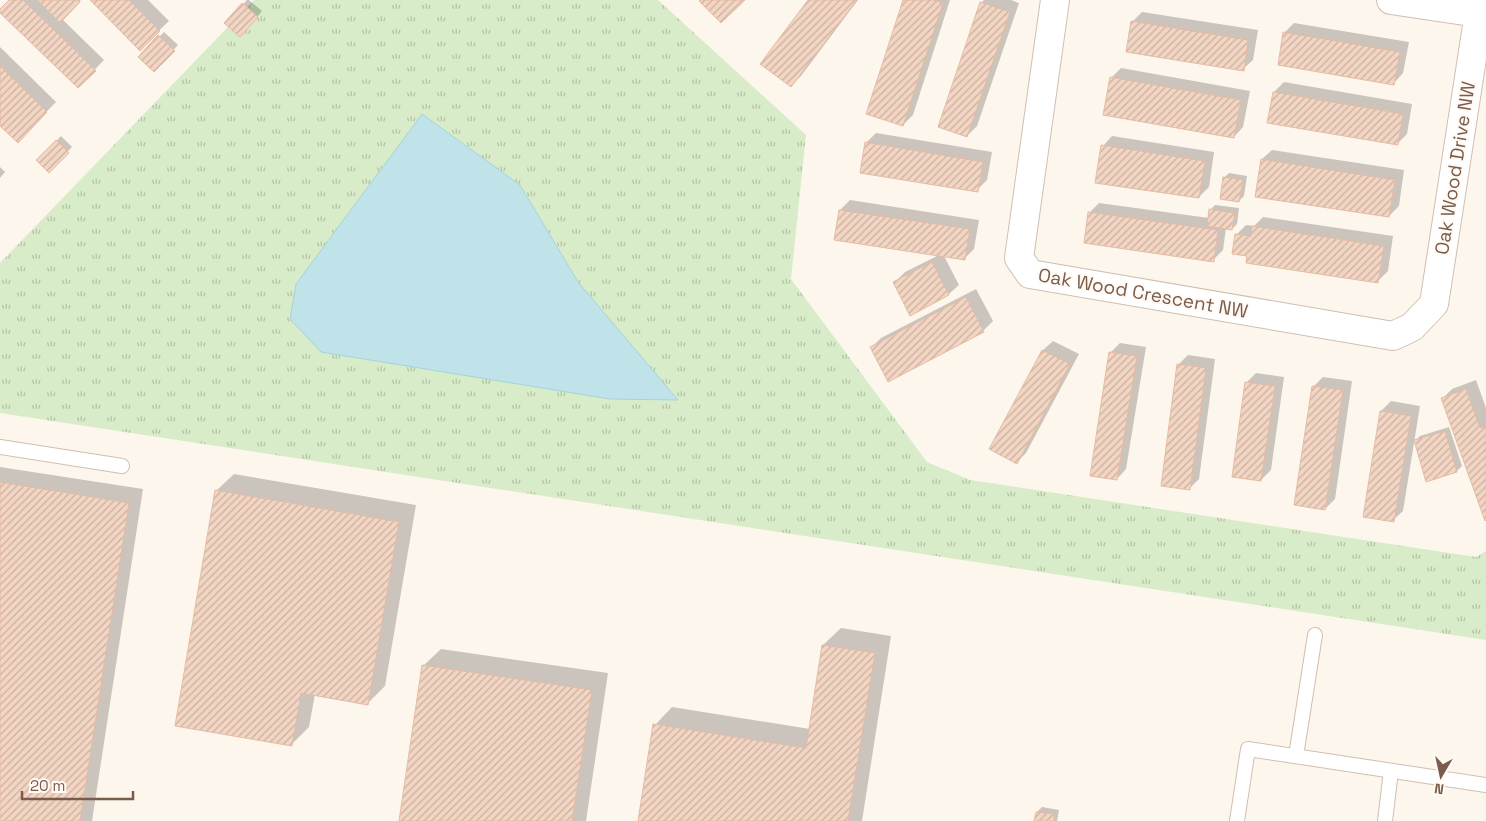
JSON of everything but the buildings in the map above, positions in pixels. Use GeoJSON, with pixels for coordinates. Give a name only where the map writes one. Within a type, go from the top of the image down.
{"type":"FeatureCollection","features":[{"type":"Feature","properties":{"kind":"street","name":"Oak Wood Crescent NW"},"geometry":{"type":"LineString","coordinates":[[1055,0],[1019,258],[1030,274],[1393,336],[1412,327]]}},
{"type":"Feature","properties":{"kind":"street"},"geometry":{"type":"LineString","coordinates":[[1391,0],[1479,7]]}},
{"type":"Feature","properties":{"kind":"street","name":"Oak Wood Drive NW"},"geometry":{"type":"LineString","coordinates":[[1412,327],[1434,304],[1479,7]]}},
{"type":"Feature","properties":{"kind":"lane"},"geometry":{"type":"LineString","coordinates":[[0,447],[122,466]]}},
{"type":"Feature","properties":{"kind":"lane"},"geometry":{"type":"LineString","coordinates":[[1296,756],[1315,635]]}},
{"type":"Feature","properties":{"kind":"lane"},"geometry":{"type":"LineString","coordinates":[[1237,821],[1248,749],[1486,785]]}},
{"type":"Feature","properties":{"kind":"lane"},"geometry":{"type":"LineString","coordinates":[[1385,821],[1391,771]]}},
{"type":"Feature","properties":{"kind":"green space"},"geometry":{"type":"Polygon","coordinates":[[[254,0],[658,0],[806,135],[791,279],[927,462],[970,480],[1476,557],[1486,551],[1486,640],[0,413],[0,263],[254,0]]]}},
{"type":"Feature","properties":{"kind":"water"},"geometry":{"type":"Polygon","coordinates":[[[422,114],[520,185],[578,282],[678,400],[610,399],[321,352],[290,319],[296,284],[422,114]]]}}]}
